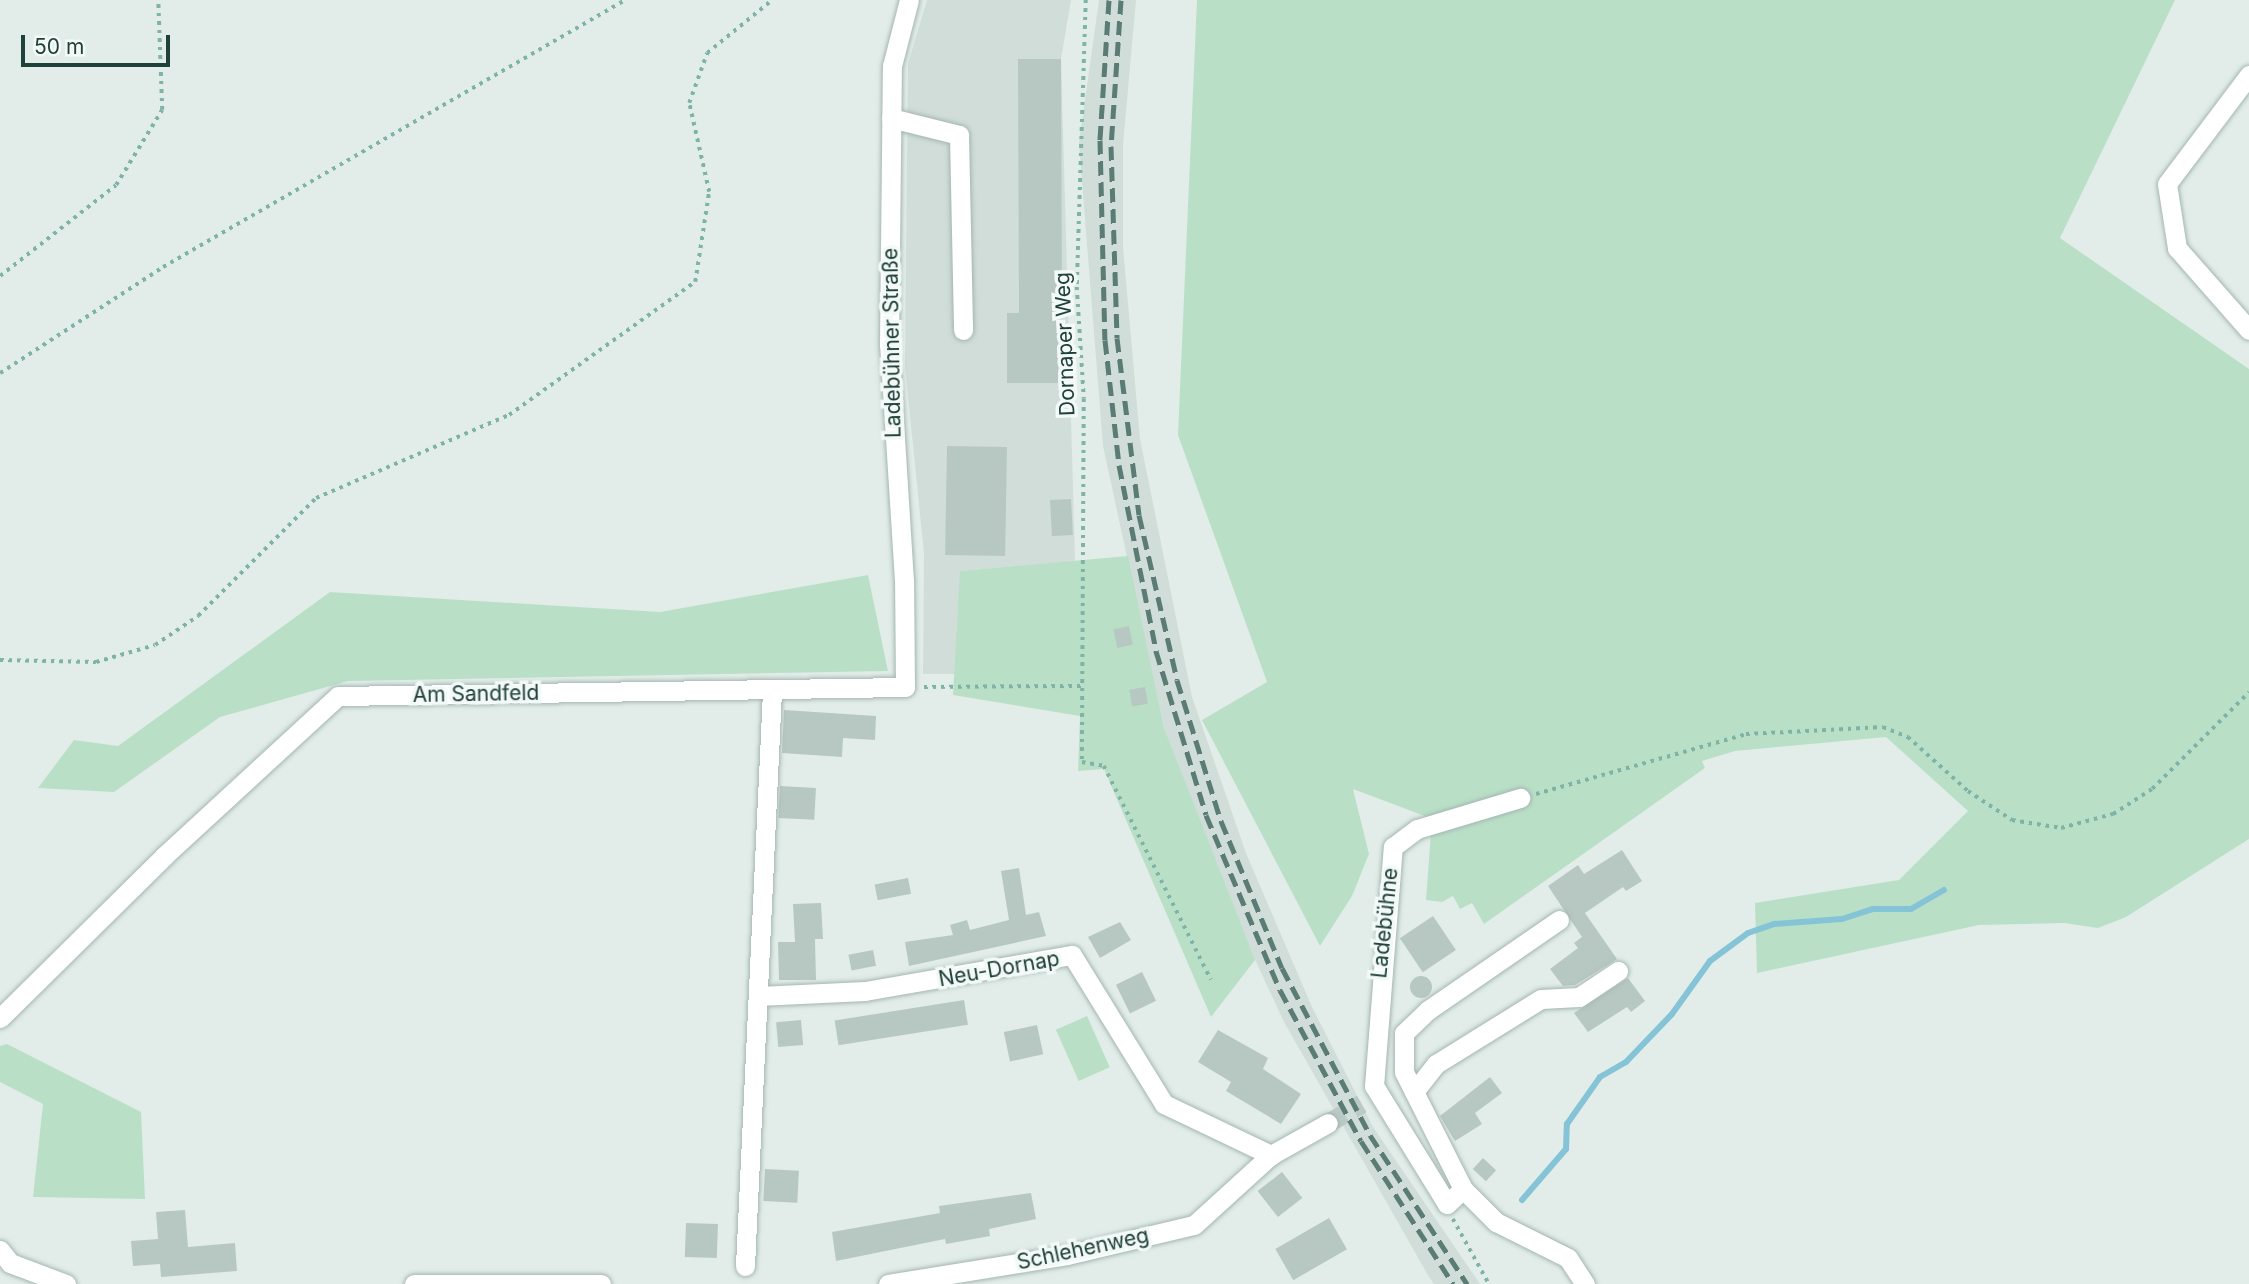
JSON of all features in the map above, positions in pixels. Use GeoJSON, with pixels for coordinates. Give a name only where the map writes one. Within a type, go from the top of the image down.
{"type":"FeatureCollection","features":[{"type":"Feature","properties":{"kind":"street","name":"Ladebühner Straße"},"geometry":{"type":"LineString","coordinates":[[905,687],[904,581],[889,345],[892,66],[909,0]]}},
{"type":"Feature","properties":{"kind":"street"},"geometry":{"type":"LineString","coordinates":[[2249,75],[2168,184],[2177,248],[2249,330]]}},
{"type":"Feature","properties":{"kind":"street"},"geometry":{"type":"LineString","coordinates":[[891,118],[959,135],[963,330]]}},
{"type":"Feature","properties":{"kind":"street","name":"Am Sandfeld"},"geometry":{"type":"LineString","coordinates":[[0,1018],[164,856],[338,696],[905,687]]}},
{"type":"Feature","properties":{"kind":"street"},"geometry":{"type":"LineString","coordinates":[[746,1266],[772,691]]}},
{"type":"Feature","properties":{"kind":"street","name":"Ladebühne"},"geometry":{"type":"LineString","coordinates":[[1447,1204],[1369,1098],[1393,847],[1417,830],[1520,799]]}},
{"type":"Feature","properties":{"kind":"street"},"geometry":{"type":"LineString","coordinates":[[1559,920],[1428,1010],[1404,1033],[1404,1072],[1463,1189],[1496,1222],[1568,1258],[1585,1284]]}},
{"type":"Feature","properties":{"kind":"street","name":"Neu-Dornap"},"geometry":{"type":"LineString","coordinates":[[758,996],[865,991],[1072,955],[1164,1104],[1205,1128],[1271,1155]]}},
{"type":"Feature","properties":{"kind":"street"},"geometry":{"type":"LineString","coordinates":[[1414,1092],[1436,1064],[1541,999],[1579,997],[1618,971]]}},
{"type":"Feature","properties":{"kind":"street"},"geometry":{"type":"LineString","coordinates":[[1271,1155],[1328,1123]]}},
{"type":"Feature","properties":{"kind":"street","name":"Schlehenweg"},"geometry":{"type":"LineString","coordinates":[[888,1284],[1067,1255],[1194,1225],[1271,1155]]}},
{"type":"Feature","properties":{"kind":"street"},"geometry":{"type":"LineString","coordinates":[[1447,1204],[1463,1189]]}},
{"type":"Feature","properties":{"kind":"street"},"geometry":{"type":"LineString","coordinates":[[0,1250],[10,1263],[66,1284]]}},
{"type":"Feature","properties":{"kind":"street"},"geometry":{"type":"LineString","coordinates":[[414,1284],[601,1284]]}},
{"type":"Feature","properties":{"kind":"path"},"geometry":{"type":"LineString","coordinates":[[0,276],[116,185],[162,110],[158,0]]}},
{"type":"Feature","properties":{"kind":"path"},"geometry":{"type":"LineString","coordinates":[[0,373],[174,261],[625,0]]}},
{"type":"Feature","properties":{"kind":"path"},"geometry":{"type":"LineString","coordinates":[[0,660],[96,662],[120,659],[155,645],[198,616],[316,498],[509,415],[695,282],[709,192],[689,103],[707,53],[772,0]]}},
{"type":"Feature","properties":{"kind":"path","name":"Dornaper Weg"},"geometry":{"type":"LineString","coordinates":[[1086,0],[1077,287],[1084,413],[1082,762],[1104,765],[1211,981]]}},
{"type":"Feature","properties":{"kind":"path"},"geometry":{"type":"LineString","coordinates":[[905,687],[1081,686]]}},
{"type":"Feature","properties":{"kind":"path"},"geometry":{"type":"LineString","coordinates":[[1520,799],[1746,734],[1883,727],[1908,737],[1968,791],[2012,820],[2061,828],[2113,814],[2152,789],[2249,692]]}},
{"type":"Feature","properties":{"kind":"path"},"geometry":{"type":"LineString","coordinates":[[1447,1204],[1489,1284]]}},
{"type":"Feature","properties":{"kind":"shaded area"},"geometry":{"type":"Polygon","coordinates":[[[927,0],[1071,0],[1061,59],[1075,561],[961,571],[955,674],[923,674],[924,554],[905,366],[908,64],[927,0]]]}},
{"type":"Feature","properties":{"kind":"shaded area"},"geometry":{"type":"Polygon","coordinates":[[[1099,0],[1136,0],[1123,145],[1123,247],[1140,439],[1192,697],[1246,853],[1312,1007],[1373,1127],[1480,1284],[1434,1284],[1284,1022],[1231,908],[1164,728],[1103,446],[1079,143],[1099,0]]]}},
{"type":"Feature","properties":{"kind":"green space"},"geometry":{"type":"Polygon","coordinates":[[[1197,0],[2175,0],[2060,238],[2249,369],[2249,839],[2126,917],[2098,928],[2064,923],[1979,925],[1757,973],[1755,903],[1899,880],[1968,811],[1886,737],[1735,751],[1702,761],[1705,768],[1484,924],[1472,903],[1460,909],[1453,896],[1442,902],[1426,900],[1431,832],[1446,824],[1353,789],[1369,854],[1352,896],[1320,946],[1202,720],[1267,682],[1178,435],[1197,0]]]}},
{"type":"Feature","properties":{"kind":"green space"},"geometry":{"type":"Polygon","coordinates":[[[1128,556],[1164,728],[1255,960],[1211,1017],[1104,769],[1078,771],[1080,716],[953,695],[960,571],[1128,556]]]}},
{"type":"Feature","properties":{"kind":"green space"},"geometry":{"type":"Polygon","coordinates":[[[868,575],[888,671],[348,681],[220,717],[114,792],[38,788],[74,740],[118,746],[330,592],[660,612],[868,575]]]}},
{"type":"Feature","properties":{"kind":"green space"},"geometry":{"type":"Polygon","coordinates":[[[1087,1016],[1110,1067],[1079,1081],[1056,1030],[1087,1016]]]}},
{"type":"Feature","properties":{"kind":"green space"},"geometry":{"type":"Polygon","coordinates":[[[7,1044],[141,1112],[145,1199],[33,1197],[43,1104],[0,1082],[0,1046],[7,1044]]]}},
{"type":"Feature","properties":{"kind":"building"},"geometry":{"type":"Polygon","coordinates":[[[1018,59],[1061,59],[1062,307],[1058,307],[1058,383],[1007,383],[1007,313],[1019,313],[1018,59]]]}},
{"type":"Feature","properties":{"kind":"building"},"geometry":{"type":"Polygon","coordinates":[[[947,446],[1007,447],[1005,556],[945,555],[947,446]]]}},
{"type":"Feature","properties":{"kind":"building"},"geometry":{"type":"Polygon","coordinates":[[[1071,499],[1073,535],[1052,536],[1050,500],[1071,499]]]}},
{"type":"Feature","properties":{"kind":"building"},"geometry":{"type":"Polygon","coordinates":[[[1129,626],[1133,645],[1117,648],[1113,629],[1129,626]]]}},
{"type":"Feature","properties":{"kind":"building"},"geometry":{"type":"Polygon","coordinates":[[[1145,687],[1148,704],[1132,707],[1129,690],[1145,687]]]}},
{"type":"Feature","properties":{"kind":"building"},"geometry":{"type":"Polygon","coordinates":[[[784,710],[876,716],[875,740],[843,738],[842,757],[782,753],[784,710]]]}},
{"type":"Feature","properties":{"kind":"building"},"geometry":{"type":"Polygon","coordinates":[[[780,786],[816,788],[814,820],[778,818],[780,786]]]}},
{"type":"Feature","properties":{"kind":"building"},"geometry":{"type":"Polygon","coordinates":[[[1622,850],[1642,881],[1626,891],[1623,887],[1585,913],[1617,959],[1575,985],[1563,986],[1550,969],[1578,948],[1574,943],[1582,937],[1548,886],[1578,865],[1584,874],[1622,850]]]}},
{"type":"Feature","properties":{"kind":"building"},"geometry":{"type":"Polygon","coordinates":[[[1019,868],[1026,915],[1039,912],[1046,936],[909,966],[905,942],[953,935],[950,925],[967,920],[970,930],[1009,920],[1001,871],[1019,868]]]}},
{"type":"Feature","properties":{"kind":"building"},"geometry":{"type":"Polygon","coordinates":[[[908,878],[911,894],[878,900],[875,884],[908,878]]]}},
{"type":"Feature","properties":{"kind":"building"},"geometry":{"type":"Polygon","coordinates":[[[821,903],[823,939],[815,939],[816,980],[779,980],[778,942],[795,942],[793,904],[821,903]]]}},
{"type":"Feature","properties":{"kind":"building"},"geometry":{"type":"Polygon","coordinates":[[[1433,916],[1456,950],[1423,972],[1400,938],[1433,916]]]}},
{"type":"Feature","properties":{"kind":"building"},"geometry":{"type":"Polygon","coordinates":[[[1120,922],[1131,940],[1100,958],[1088,937],[1120,922]]]}},
{"type":"Feature","properties":{"kind":"building"},"geometry":{"type":"Polygon","coordinates":[[[873,950],[876,966],[852,970],[848,955],[873,950]]]}},
{"type":"Feature","properties":{"kind":"building"},"geometry":{"type":"Polygon","coordinates":[[[1142,972],[1156,1001],[1130,1013],[1116,985],[1142,972]]]}},
{"type":"Feature","properties":{"kind":"building"},"geometry":{"type":"Polygon","coordinates":[[[1421,976],[1429,979],[1432,987],[1429,995],[1421,998],[1413,995],[1410,987],[1413,979],[1421,976]]]}},
{"type":"Feature","properties":{"kind":"building"},"geometry":{"type":"Polygon","coordinates":[[[1628,978],[1645,1001],[1631,1012],[1627,1007],[1588,1032],[1574,1013],[1628,978]]]}},
{"type":"Feature","properties":{"kind":"building"},"geometry":{"type":"Polygon","coordinates":[[[964,1000],[968,1025],[839,1045],[835,1020],[964,1000]]]}},
{"type":"Feature","properties":{"kind":"building"},"geometry":{"type":"Polygon","coordinates":[[[801,1020],[803,1045],[778,1047],[776,1022],[801,1020]]]}},
{"type":"Feature","properties":{"kind":"building"},"geometry":{"type":"Polygon","coordinates":[[[1037,1025],[1043,1054],[1010,1061],[1004,1032],[1037,1025]]]}},
{"type":"Feature","properties":{"kind":"building"},"geometry":{"type":"Polygon","coordinates":[[[1218,1030],[1268,1058],[1263,1069],[1301,1094],[1281,1124],[1226,1091],[1231,1082],[1198,1062],[1218,1030]]]}},
{"type":"Feature","properties":{"kind":"building"},"geometry":{"type":"Polygon","coordinates":[[[1490,1077],[1502,1093],[1475,1113],[1482,1124],[1455,1141],[1440,1116],[1490,1077]]]}},
{"type":"Feature","properties":{"kind":"building"},"geometry":{"type":"Polygon","coordinates":[[[1483,1158],[1496,1170],[1486,1181],[1473,1169],[1483,1158]]]}},
{"type":"Feature","properties":{"kind":"building"},"geometry":{"type":"Polygon","coordinates":[[[765,1169],[799,1171],[797,1203],[763,1201],[765,1169]]]}},
{"type":"Feature","properties":{"kind":"building"},"geometry":{"type":"Polygon","coordinates":[[[1282,1172],[1302,1198],[1278,1217],[1258,1191],[1282,1172]]]}},
{"type":"Feature","properties":{"kind":"building"},"geometry":{"type":"Polygon","coordinates":[[[1031,1193],[1036,1219],[989,1229],[990,1236],[946,1244],[945,1239],[836,1261],[832,1232],[940,1213],[939,1206],[1031,1193]]]}},
{"type":"Feature","properties":{"kind":"building"},"geometry":{"type":"Polygon","coordinates":[[[185,1210],[188,1247],[235,1243],[237,1271],[161,1277],[160,1264],[133,1266],[131,1241],[158,1239],[156,1212],[185,1210]]]}},
{"type":"Feature","properties":{"kind":"building"},"geometry":{"type":"Polygon","coordinates":[[[1329,1218],[1347,1249],[1293,1280],[1275,1249],[1329,1218]]]}},
{"type":"Feature","properties":{"kind":"building"},"geometry":{"type":"Polygon","coordinates":[[[686,1223],[718,1224],[717,1258],[685,1257],[686,1223]]]}},
{"type":"Feature","properties":{"kind":"waterway"},"geometry":{"type":"LineString","coordinates":[[1522,1200],[1566,1149],[1567,1124],[1600,1077],[1626,1062],[1672,1014],[1710,961],[1748,933],[1774,924],[1842,919],[1873,909],[1911,909],[1944,890]]}},
{"type":"Feature","properties":{"kind":"tunnel"},"geometry":{"type":"LineString","coordinates":[[1328,1123],[1362,1103]]}},
{"type":"Feature","properties":{"kind":"railway"},"geometry":{"type":"LineString","coordinates":[[1109,0],[1100,140],[1105,340],[1119,465],[1156,651],[1206,815],[1280,990],[1361,1141],[1453,1284]]}},
{"type":"Feature","properties":{"kind":"railway"},"geometry":{"type":"LineString","coordinates":[[1121,0],[1111,146],[1117,338],[1139,515],[1177,680],[1221,821],[1282,968],[1370,1135],[1467,1284]]}}]}
